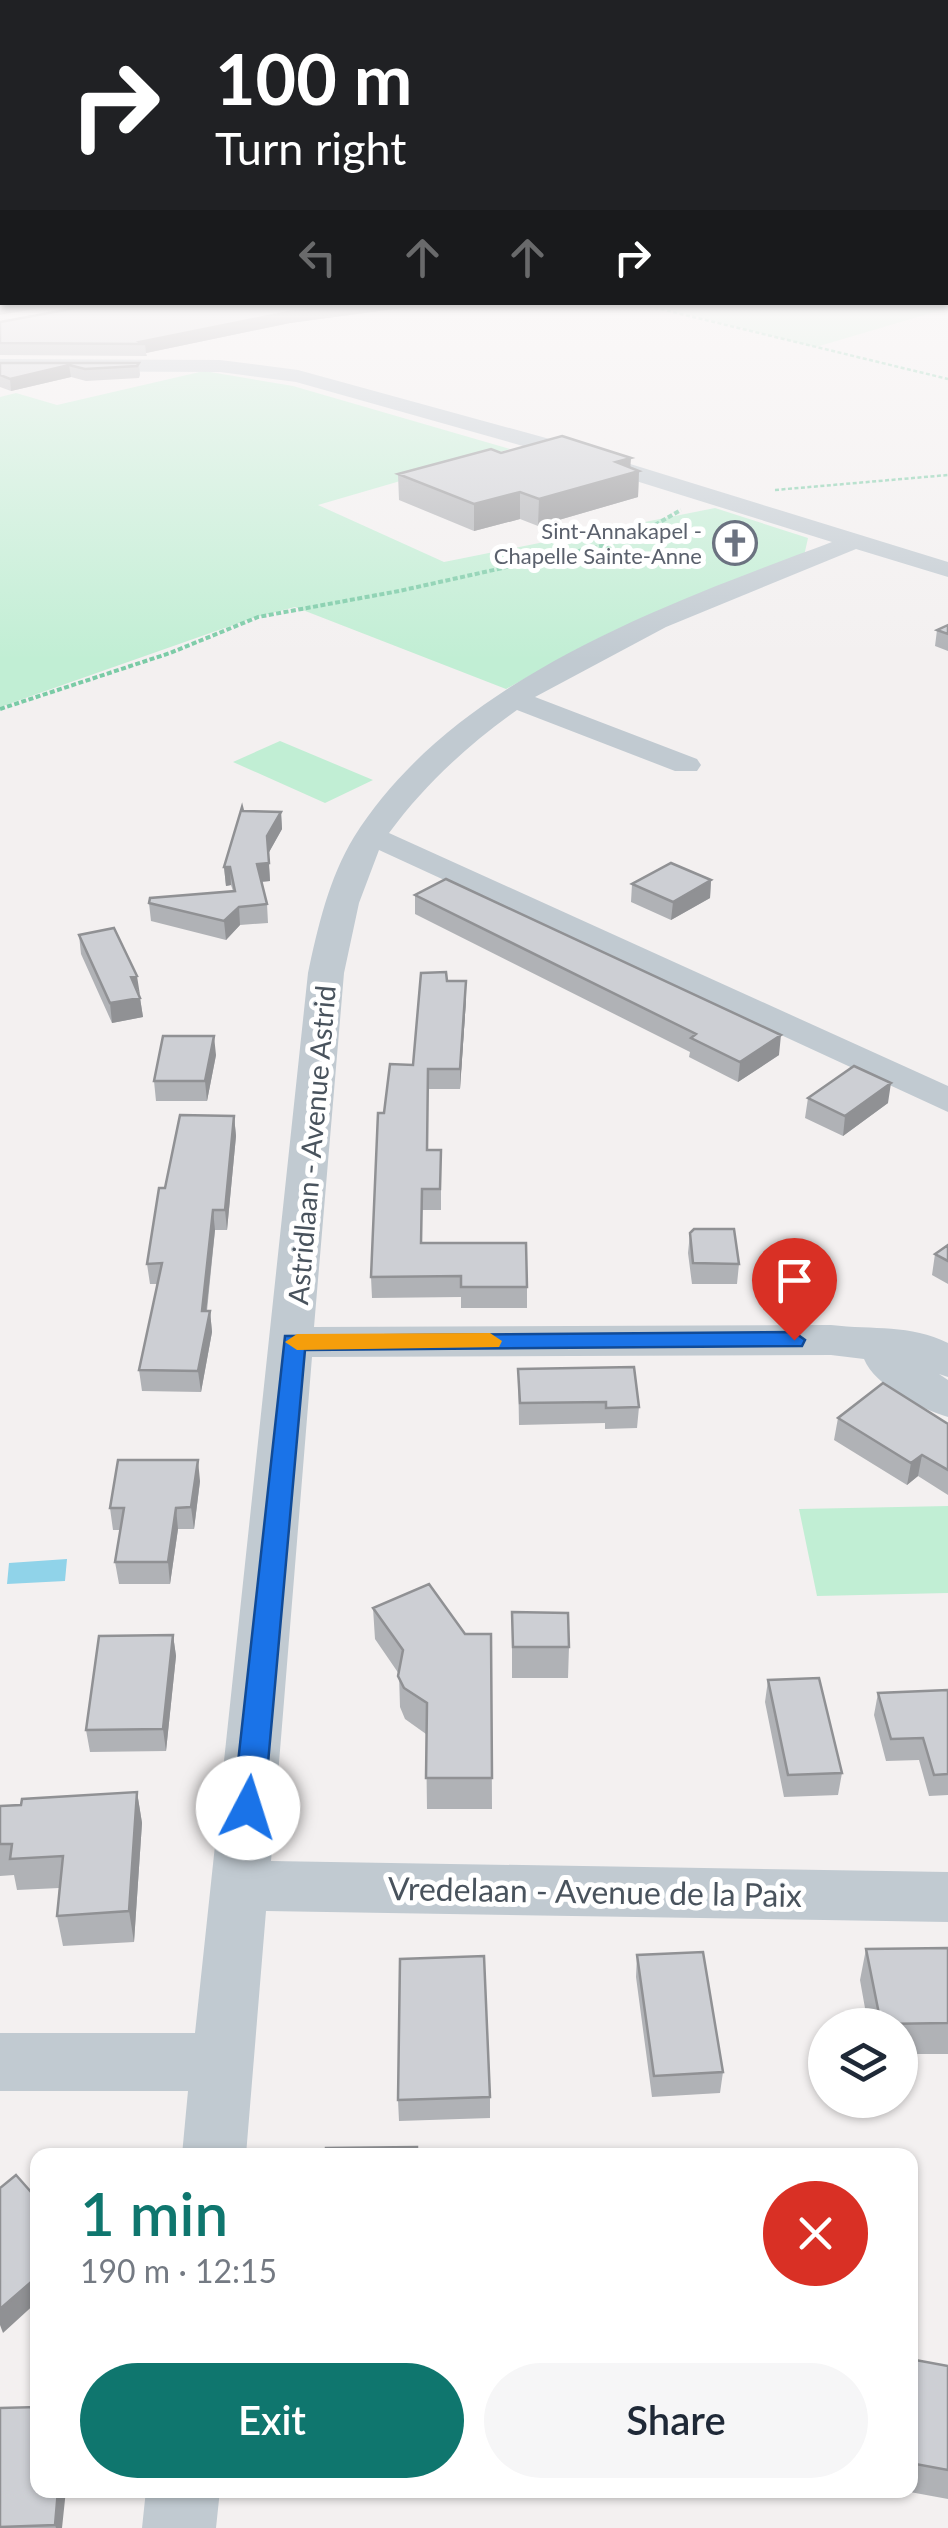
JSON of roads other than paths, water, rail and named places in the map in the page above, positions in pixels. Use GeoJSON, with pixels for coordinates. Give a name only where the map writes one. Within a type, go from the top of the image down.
{"type":"FeatureCollection","features":[{"type":"Feature","properties":{"kind":"street"},"geometry":{"type":"LineString","coordinates":[[472,424],[948,570]]}},
{"type":"Feature","properties":{"kind":"street","name":"Astridlaan - Avenue Astrid"},"geometry":{"type":"LineString","coordinates":[[215,2148],[326,974],[347,883],[370,837],[438,754],[515,699],[660,620],[856,541]]}},
{"type":"Feature","properties":{"kind":"street"},"geometry":{"type":"LineString","coordinates":[[515,699],[686,764]]}},
{"type":"Feature","properties":{"kind":"street"},"geometry":{"type":"LineString","coordinates":[[370,837],[394,844],[948,1100]]}},
{"type":"Feature","properties":{"kind":"street"},"geometry":{"type":"LineString","coordinates":[[294,1342],[830,1340],[882,1346],[912,1343],[948,1362]]}},
{"type":"Feature","properties":{"kind":"street"},"geometry":{"type":"LineString","coordinates":[[882,1346],[888,1364],[948,1401]]}},
{"type":"Feature","properties":{"kind":"street","name":"Vredelaan - Avenue de la Paix"},"geometry":{"type":"LineString","coordinates":[[241,1886],[948,1897]]}},
{"type":"Feature","properties":{"kind":"street"},"geometry":{"type":"LineString","coordinates":[[0,2062],[223,2062]]}},
{"type":"Feature","properties":{"kind":"street"},"geometry":{"type":"LineString","coordinates":[[180,2528],[182,2498]]}},
{"type":"Feature","properties":{"kind":"water"},"geometry":{"type":"Polygon","coordinates":[[[67,1559],[65,1581],[7,1584],[9,1563],[67,1559]]]}},
{"type":"Feature","properties":{"kind":"place","name":"Sint-Annakapel - Chapelle Sainte-Anne"},"geometry":{"type":"Point","coordinates":[735,543]}}]}
